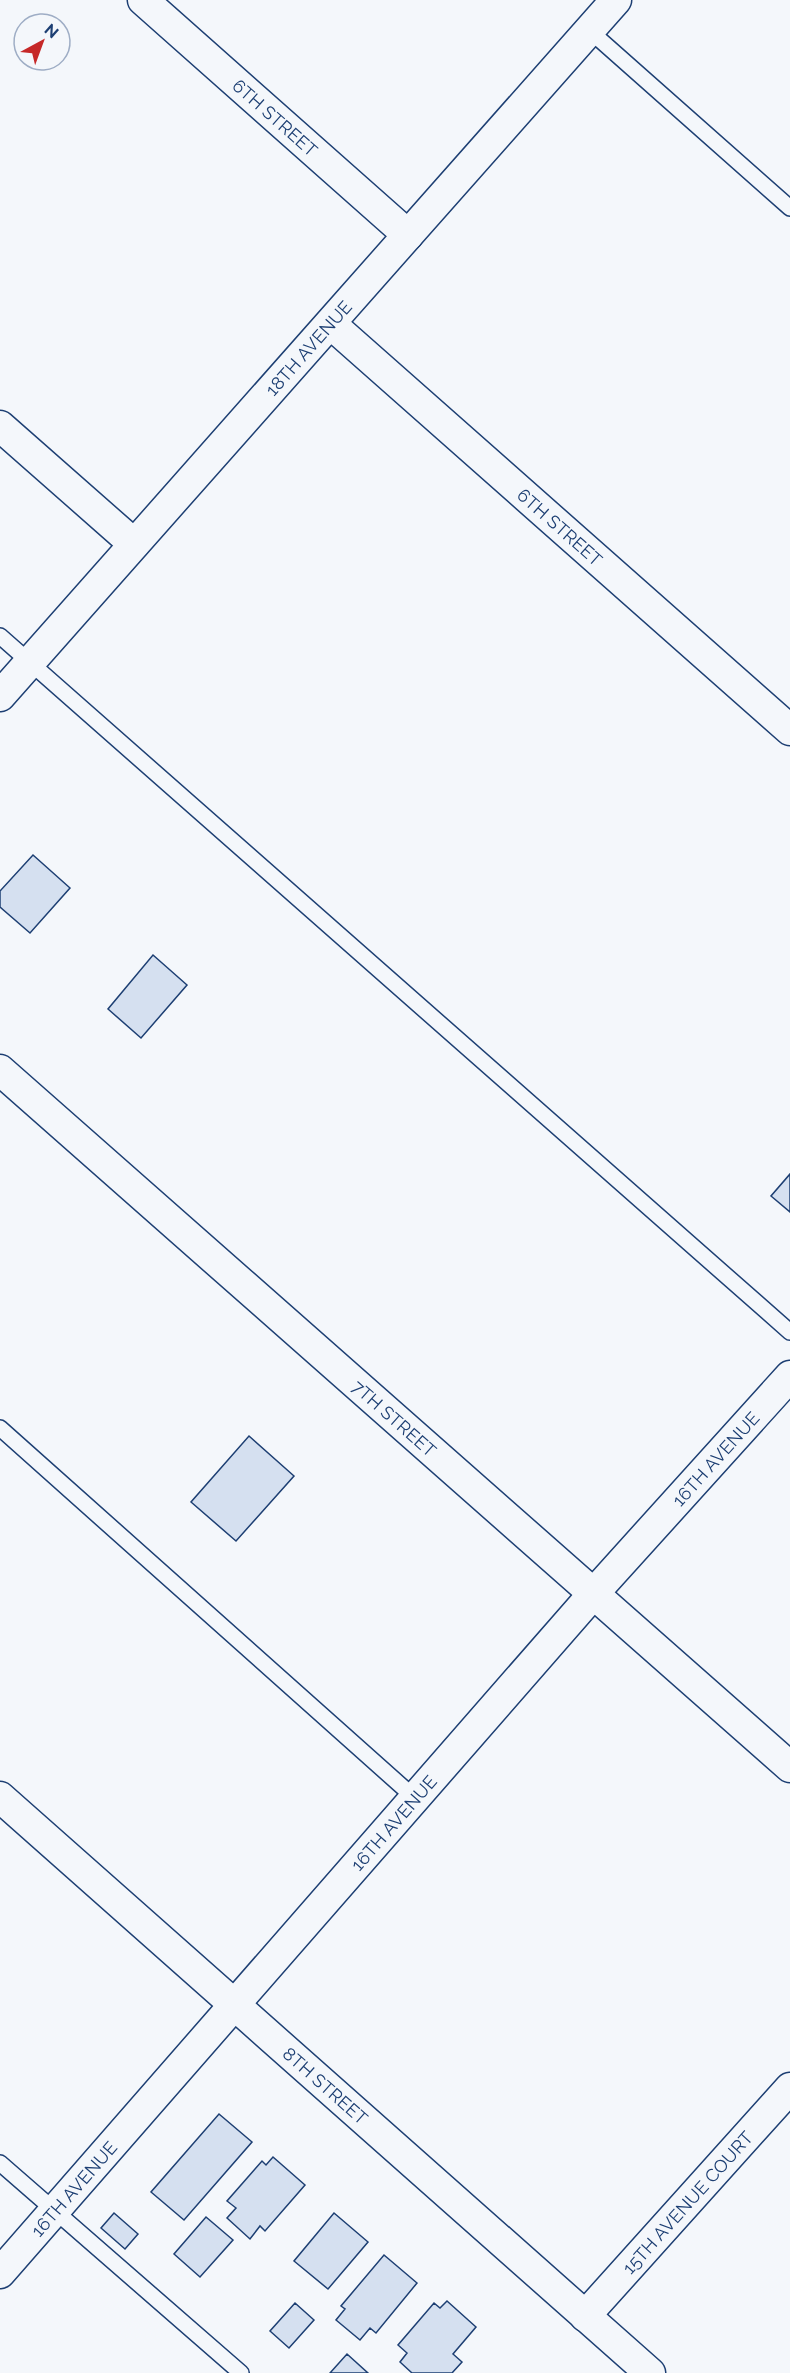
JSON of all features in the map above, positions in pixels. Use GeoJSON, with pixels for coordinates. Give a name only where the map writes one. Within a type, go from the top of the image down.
{"type":"FeatureCollection","features":[{"type":"Feature","properties":{"kind":"street","name":"6TH STREET"},"geometry":{"type":"LineString","coordinates":[[143,0],[408,234]]}},
{"type":"Feature","properties":{"kind":"street","name":"18TH AVENUE"},"geometry":{"type":"LineString","coordinates":[[0,696],[616,0]]}},
{"type":"Feature","properties":{"kind":"street","name":"6TH STREET"},"geometry":{"type":"LineString","coordinates":[[331,324],[790,730]]}},
{"type":"Feature","properties":{"kind":"street"},"geometry":{"type":"LineString","coordinates":[[0,426],[134,544]]}},
{"type":"Feature","properties":{"kind":"street","name":"7TH STREET"},"geometry":{"type":"LineString","coordinates":[[0,1070],[790,1767]]}},
{"type":"Feature","properties":{"kind":"street","name":"16TH AVENUE"},"geometry":{"type":"LineString","coordinates":[[0,2272],[594,1593],[790,1376]]}},
{"type":"Feature","properties":{"kind":"street","name":"8TH STREET"},"geometry":{"type":"LineString","coordinates":[[0,1797],[650,2373]]}},
{"type":"Feature","properties":{"kind":"street","name":"15TH AVENUE COURT"},"geometry":{"type":"LineString","coordinates":[[585,2316],[790,2088]]}},
{"type":"Feature","properties":{"kind":"lane"},"geometry":{"type":"LineString","coordinates":[[589,30],[790,208]]}},
{"type":"Feature","properties":{"kind":"lane"},"geometry":{"type":"LineString","coordinates":[[0,636],[790,1332]]}},
{"type":"Feature","properties":{"kind":"lane"},"geometry":{"type":"LineString","coordinates":[[0,1428],[416,1799]]}},
{"type":"Feature","properties":{"kind":"lane"},"geometry":{"type":"LineString","coordinates":[[0,2163],[242,2373]]}},
{"type":"Feature","properties":{"kind":"building"},"geometry":{"type":"Polygon","coordinates":[[[33,855],[70,888],[30,933],[0,907],[0,891],[33,855]]]}},
{"type":"Feature","properties":{"kind":"building"},"geometry":{"type":"Polygon","coordinates":[[[153,955],[187,985],[141,1038],[108,1009],[153,955]]]}},
{"type":"Feature","properties":{"kind":"building"},"geometry":{"type":"Polygon","coordinates":[[[790,1174],[790,1212],[771,1196],[790,1174]]]}},
{"type":"Feature","properties":{"kind":"building"},"geometry":{"type":"Polygon","coordinates":[[[249,1436],[294,1476],[236,1541],[191,1502],[249,1436]]]}},
{"type":"Feature","properties":{"kind":"building"},"geometry":{"type":"Polygon","coordinates":[[[219,2114],[252,2142],[184,2220],[151,2192],[219,2114]]]}},
{"type":"Feature","properties":{"kind":"building"},"geometry":{"type":"Polygon","coordinates":[[[273,2157],[305,2185],[265,2231],[260,2226],[250,2239],[227,2218],[236,2208],[227,2201],[262,2161],[266,2165],[273,2157]]]}},
{"type":"Feature","properties":{"kind":"building"},"geometry":{"type":"Polygon","coordinates":[[[114,2213],[138,2234],[125,2249],[101,2228],[114,2213]]]}},
{"type":"Feature","properties":{"kind":"building"},"geometry":{"type":"Polygon","coordinates":[[[334,2213],[368,2242],[328,2289],[294,2261],[334,2213]]]}},
{"type":"Feature","properties":{"kind":"building"},"geometry":{"type":"Polygon","coordinates":[[[206,2217],[233,2240],[200,2277],[174,2254],[206,2217]]]}},
{"type":"Feature","properties":{"kind":"building"},"geometry":{"type":"Polygon","coordinates":[[[384,2255],[417,2283],[376,2333],[370,2328],[360,2340],[336,2320],[345,2309],[341,2306],[384,2255]]]}},
{"type":"Feature","properties":{"kind":"building"},"geometry":{"type":"Polygon","coordinates":[[[447,2301],[476,2327],[453,2354],[462,2362],[452,2373],[412,2373],[400,2362],[407,2353],[398,2345],[434,2303],[440,2308],[447,2301]]]}},
{"type":"Feature","properties":{"kind":"building"},"geometry":{"type":"Polygon","coordinates":[[[295,2303],[314,2320],[289,2348],[270,2331],[295,2303]]]}},
{"type":"Feature","properties":{"kind":"building"},"geometry":{"type":"Polygon","coordinates":[[[347,2354],[368,2373],[330,2373],[347,2354]]]}}]}
